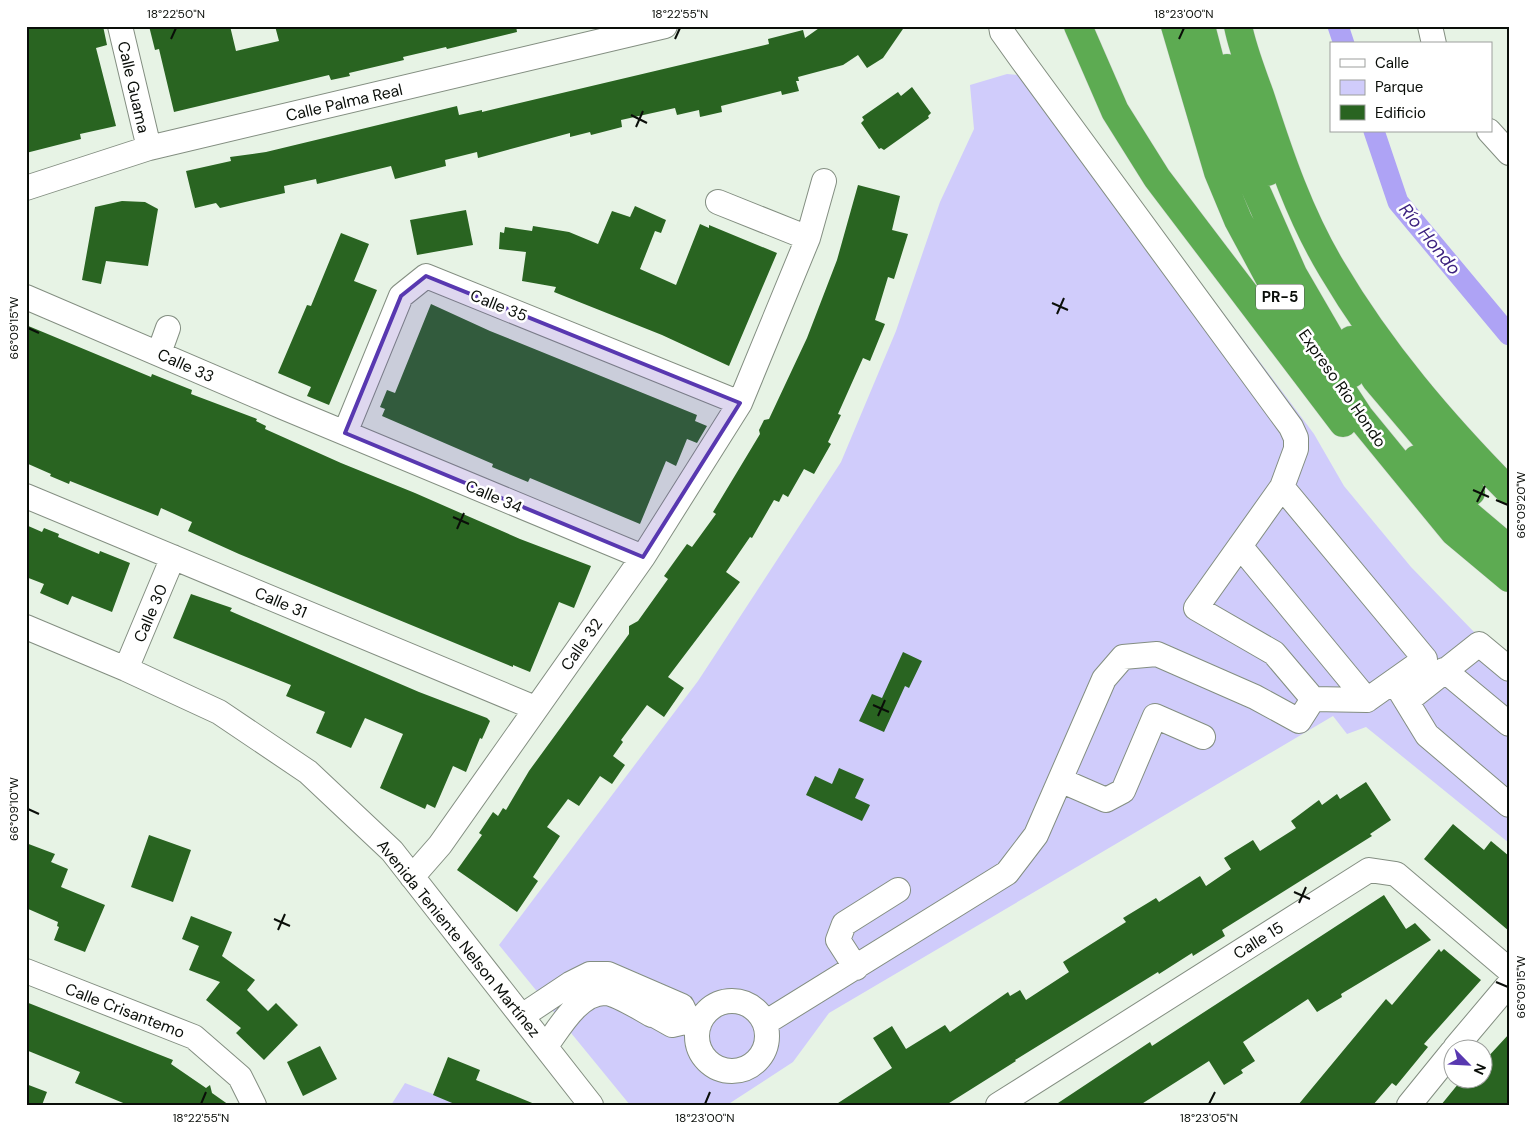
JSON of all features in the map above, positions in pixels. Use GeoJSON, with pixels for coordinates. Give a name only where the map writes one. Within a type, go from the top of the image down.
{"type":"FeatureCollection","features":[{"type":"Feature","properties":{"kind":"highway"},"geometry":{"type":"LineString","coordinates":[[1078,26],[1115,111],[1157,178],[1363,446],[1412,502],[1454,532]]}},
{"type":"Feature","properties":{"kind":"highway","name":"Expreso Río Hondo"},"geometry":{"type":"LineString","coordinates":[[1175,26],[1218,172],[1238,220],[1272,285],[1359,416],[1454,532],[1509,578]]}},
{"type":"Feature","properties":{"kind":"highway"},"geometry":{"type":"LineString","coordinates":[[1201,26],[1226,122],[1293,274],[1350,372],[1400,440],[1464,511],[1509,549]]}},
{"type":"Feature","properties":{"kind":"highway"},"geometry":{"type":"LineString","coordinates":[[1217,26],[1221,53],[1305,268],[1376,380],[1476,497],[1509,527]]}},
{"type":"Feature","properties":{"kind":"highway"},"geometry":{"type":"LineString","coordinates":[[1238,26],[1277,150],[1300,208],[1331,268],[1369,327],[1414,388],[1458,439],[1509,490]]}},
{"type":"Feature","properties":{"kind":"street","name":"Calle Guama"},"geometry":{"type":"LineString","coordinates":[[120,26],[149,148]]}},
{"type":"Feature","properties":{"kind":"street","name":"Calle Palma Real"},"geometry":{"type":"LineString","coordinates":[[26,188],[149,148],[665,26]]}},
{"type":"Feature","properties":{"kind":"street"},"geometry":{"type":"LineString","coordinates":[[1001,26],[1002,32],[1027,68],[1291,427],[1296,438],[1296,449],[1282,487],[1196,608],[1274,653],[1313,699],[1368,700],[1425,658],[1282,487]]}},
{"type":"Feature","properties":{"kind":"street"},"geometry":{"type":"LineString","coordinates":[[1430,26],[1434,42]]}},
{"type":"Feature","properties":{"kind":"street"},"geometry":{"type":"LineString","coordinates":[[1490,132],[1509,153]]}},
{"type":"Feature","properties":{"kind":"street","name":"Calle 32"},"geometry":{"type":"LineString","coordinates":[[412,877],[440,845],[643,557],[740,403],[808,238],[824,181]]}},
{"type":"Feature","properties":{"kind":"street"},"geometry":{"type":"LineString","coordinates":[[718,202],[808,238]]}},
{"type":"Feature","properties":{"kind":"street","name":"Calle 35"},"geometry":{"type":"LineString","coordinates":[[345,434],[401,296],[426,276],[740,403]]}},
{"type":"Feature","properties":{"kind":"street","name":"Calle 33"},"geometry":{"type":"LineString","coordinates":[[26,297],[345,434]]}},
{"type":"Feature","properties":{"kind":"street"},"geometry":{"type":"LineString","coordinates":[[159,353],[168,328]]}},
{"type":"Feature","properties":{"kind":"street","name":"Calle 34"},"geometry":{"type":"LineString","coordinates":[[345,434],[643,557]]}},
{"type":"Feature","properties":{"kind":"street","name":"Calle 31"},"geometry":{"type":"LineString","coordinates":[[26,496],[536,708]]}},
{"type":"Feature","properties":{"kind":"street"},"geometry":{"type":"LineString","coordinates":[[1240,546],[1368,700]]}},
{"type":"Feature","properties":{"kind":"street","name":"Calle 30"},"geometry":{"type":"LineString","coordinates":[[126,669],[173,557]]}},
{"type":"Feature","properties":{"kind":"street","name":"Avenida Teniente Nelson Martínez"},"geometry":{"type":"LineString","coordinates":[[26,627],[126,669],[219,712],[308,772],[392,851],[591,1105]]}},
{"type":"Feature","properties":{"kind":"street"},"geometry":{"type":"LineString","coordinates":[[1407,701],[1479,644],[1509,669]]}},
{"type":"Feature","properties":{"kind":"street"},"geometry":{"type":"LineString","coordinates":[[765,1023],[1007,873],[1036,835],[1104,679],[1123,657],[1157,654],[1255,697],[1299,721],[1313,699]]}},
{"type":"Feature","properties":{"kind":"street"},"geometry":{"type":"LineString","coordinates":[[1444,670],[1509,724]]}},
{"type":"Feature","properties":{"kind":"street"},"geometry":{"type":"LineString","coordinates":[[1394,681],[1427,736],[1509,805]]}},
{"type":"Feature","properties":{"kind":"street"},"geometry":{"type":"LineString","coordinates":[[1060,780],[1106,800],[1122,791],[1155,716],[1202,737]]}},
{"type":"Feature","properties":{"kind":"street","name":"Calle 15"},"geometry":{"type":"LineString","coordinates":[[998,1105],[1368,870],[1396,874],[1509,970]]}},
{"type":"Feature","properties":{"kind":"street"},"geometry":{"type":"LineString","coordinates":[[856,968],[838,940],[844,924],[898,890]]}},
{"type":"Feature","properties":{"kind":"street","name":"Calle Crisantemo"},"geometry":{"type":"LineString","coordinates":[[26,971],[194,1037],[240,1077],[254,1105]]}},
{"type":"Feature","properties":{"kind":"street"},"geometry":{"type":"LineString","coordinates":[[522,1016],[570,984],[590,974],[672,1025],[694,1023],[712,1008],[732,1001],[752,1007],[765,1023],[766,1047],[760,1058],[751,1066],[727,1071],[716,1067],[703,1054],[694,1023],[682,1006],[607,984]]}},
{"type":"Feature","properties":{"kind":"street"},"geometry":{"type":"LineString","coordinates":[[546,1046],[572,1011],[607,984]]}},
{"type":"Feature","properties":{"kind":"street"},"geometry":{"type":"LineString","coordinates":[[1463,1038],[1509,984]]}},
{"type":"Feature","properties":{"kind":"street"},"geometry":{"type":"LineString","coordinates":[[1409,1105],[1442,1064]]}},
{"type":"Feature","properties":{"kind":"highlighted area"},"geometry":{"type":"Polygon","coordinates":[[[426,276],[740,403],[643,557],[345,433],[401,296],[426,276]]]}},
{"type":"Feature","properties":{"kind":"green space"},"geometry":{"type":"Polygon","coordinates":[[[1007,74],[1044,77],[1063,99],[1314,434],[1344,486],[1411,567],[1475,633],[1509,660],[1509,843],[1366,727],[1347,734],[1333,716],[829,1013],[793,1062],[727,1105],[630,1105],[499,945],[698,681],[841,462],[896,331],[940,202],[974,129],[970,85],[1007,74]]]}},
{"type":"Feature","properties":{"kind":"green space"},"geometry":{"type":"Polygon","coordinates":[[[405,1083],[461,1105],[391,1105],[405,1083]]]}},
{"type":"Feature","properties":{"kind":"building"},"geometry":{"type":"Polygon","coordinates":[[[26,26],[103,26],[107,45],[96,48],[116,126],[80,134],[81,139],[26,153],[26,26]]]}},
{"type":"Feature","properties":{"kind":"building"},"geometry":{"type":"Polygon","coordinates":[[[149,26],[230,26],[236,51],[279,41],[275,26],[516,26],[517,32],[447,49],[446,47],[403,57],[404,60],[349,73],[350,76],[331,80],[329,75],[174,112],[159,49],[155,50],[149,26]]]}},
{"type":"Feature","properties":{"kind":"building"},"geometry":{"type":"Polygon","coordinates":[[[822,26],[905,26],[883,58],[867,68],[858,55],[843,65],[798,77],[799,81],[796,81],[799,91],[782,95],[781,91],[721,106],[722,112],[700,117],[699,110],[677,115],[675,108],[621,120],[622,127],[591,135],[590,132],[570,137],[570,133],[478,158],[477,152],[445,160],[446,166],[395,179],[391,166],[317,184],[316,179],[284,186],[285,193],[220,208],[216,203],[195,208],[186,171],[231,161],[230,157],[266,152],[457,106],[459,115],[482,110],[482,112],[769,44],[768,39],[803,30],[805,38],[822,26]]]}},
{"type":"Feature","properties":{"kind":"building"},"geometry":{"type":"Polygon","coordinates":[[[912,87],[931,113],[928,116],[929,118],[884,150],[879,149],[861,123],[864,120],[862,117],[898,92],[901,96],[912,87]]]}},
{"type":"Feature","properties":{"kind":"building"},"geometry":{"type":"Polygon","coordinates":[[[858,185],[900,196],[892,230],[908,234],[894,279],[888,277],[875,320],[885,324],[870,361],[863,358],[838,414],[841,415],[828,442],[831,444],[814,474],[804,469],[788,497],[783,494],[779,502],[774,500],[752,538],[750,537],[726,572],[740,582],[668,677],[684,688],[664,717],[647,705],[621,740],[623,742],[613,756],[625,765],[612,784],[600,776],[579,806],[568,799],[547,827],[560,836],[533,877],[538,881],[517,912],[457,870],[482,835],[479,833],[493,812],[498,816],[503,808],[506,810],[529,771],[629,634],[629,626],[638,621],[668,579],[664,576],[687,544],[692,547],[716,514],[713,512],[760,434],[759,430],[764,420],[769,419],[807,338],[837,260],[858,185]]]}},
{"type":"Feature","properties":{"kind":"building"},"geometry":{"type":"Polygon","coordinates":[[[122,201],[145,202],[158,209],[148,266],[106,261],[101,284],[82,280],[95,207],[122,201]]]}},
{"type":"Feature","properties":{"kind":"building"},"geometry":{"type":"Polygon","coordinates":[[[635,206],[666,220],[661,233],[655,231],[640,269],[676,285],[700,224],[709,228],[709,225],[777,253],[729,366],[662,335],[554,292],[556,287],[522,281],[526,252],[499,249],[500,232],[504,233],[505,227],[532,231],[533,226],[569,232],[598,244],[612,211],[630,217],[635,206]]]}},
{"type":"Feature","properties":{"kind":"building"},"geometry":{"type":"Polygon","coordinates":[[[466,210],[473,245],[417,255],[410,220],[466,210]]]}},
{"type":"Feature","properties":{"kind":"building"},"geometry":{"type":"Polygon","coordinates":[[[341,233],[369,244],[354,281],[377,290],[329,405],[307,396],[311,387],[278,373],[307,305],[311,306],[341,233]]]}},
{"type":"Feature","properties":{"kind":"building"},"geometry":{"type":"Polygon","coordinates":[[[431,304],[490,331],[697,415],[695,421],[707,426],[697,443],[687,439],[676,466],[666,461],[640,524],[530,478],[528,482],[492,467],[493,464],[382,416],[385,409],[380,407],[387,390],[395,393],[431,304]]]}},
{"type":"Feature","properties":{"kind":"building"},"geometry":{"type":"Polygon","coordinates":[[[26,325],[151,377],[152,374],[192,390],[191,394],[257,419],[256,421],[266,426],[265,429],[341,463],[520,539],[591,566],[574,608],[559,602],[530,672],[513,665],[513,667],[239,554],[188,531],[192,522],[161,508],[158,516],[70,481],[69,484],[50,476],[51,474],[26,463],[26,325]]]}},
{"type":"Feature","properties":{"kind":"building"},"geometry":{"type":"Polygon","coordinates":[[[26,525],[42,532],[44,528],[59,534],[58,537],[99,554],[100,551],[130,563],[112,612],[72,596],[68,605],[40,593],[44,584],[26,577],[26,525]]]}},
{"type":"Feature","properties":{"kind":"building"},"geometry":{"type":"Polygon","coordinates":[[[191,594],[232,608],[230,611],[419,692],[487,718],[490,721],[482,739],[480,738],[466,772],[453,766],[435,808],[427,804],[425,809],[380,788],[403,734],[365,718],[351,748],[316,733],[325,712],[286,696],[291,685],[173,638],[191,594]]]}},
{"type":"Feature","properties":{"kind":"building"},"geometry":{"type":"Polygon","coordinates":[[[903,652],[922,661],[909,688],[905,686],[884,732],[859,721],[872,694],[882,698],[903,652]]]}},
{"type":"Feature","properties":{"kind":"building"},"geometry":{"type":"Polygon","coordinates":[[[839,768],[864,779],[855,798],[870,805],[862,821],[806,795],[815,776],[832,784],[839,768]]]}},
{"type":"Feature","properties":{"kind":"building"},"geometry":{"type":"Polygon","coordinates":[[[1366,782],[1391,820],[1370,834],[1372,836],[1222,930],[1225,936],[1193,956],[1192,953],[1159,974],[1158,972],[946,1105],[835,1105],[892,1068],[873,1038],[892,1026],[906,1049],[945,1025],[950,1032],[1008,992],[1010,996],[1020,990],[1026,1000],[1069,972],[1063,962],[1126,922],[1123,918],[1156,898],[1159,902],[1200,876],[1206,886],[1231,869],[1224,858],[1253,840],[1260,851],[1296,828],[1291,821],[1319,800],[1322,805],[1337,794],[1340,799],[1366,782]]]}},
{"type":"Feature","properties":{"kind":"building"},"geometry":{"type":"Polygon","coordinates":[[[1453,824],[1484,850],[1491,841],[1509,856],[1509,931],[1424,859],[1453,824]]]}},
{"type":"Feature","properties":{"kind":"building"},"geometry":{"type":"Polygon","coordinates":[[[149,835],[191,850],[173,902],[131,887],[149,835]]]}},
{"type":"Feature","properties":{"kind":"building"},"geometry":{"type":"Polygon","coordinates":[[[26,843],[55,854],[51,862],[68,869],[61,887],[105,905],[85,952],[54,940],[59,927],[57,926],[58,922],[26,908],[26,843]]]}},
{"type":"Feature","properties":{"kind":"building"},"geometry":{"type":"Polygon","coordinates":[[[1384,895],[1406,929],[1415,923],[1431,940],[1341,994],[1342,997],[1317,1012],[1308,999],[1243,1042],[1255,1061],[1241,1070],[1243,1073],[1224,1085],[1209,1061],[1140,1105],[1055,1105],[1150,1042],[1152,1046],[1384,895]]]}},
{"type":"Feature","properties":{"kind":"building"},"geometry":{"type":"Polygon","coordinates":[[[191,916],[232,932],[222,956],[255,980],[247,990],[268,1011],[276,1003],[298,1025],[264,1060],[236,1033],[241,1028],[206,1000],[220,982],[189,970],[199,946],[182,939],[191,916]]]}},
{"type":"Feature","properties":{"kind":"building"},"geometry":{"type":"Polygon","coordinates":[[[1439,949],[1441,952],[1444,949],[1481,980],[1424,1044],[1428,1047],[1396,1086],[1392,1083],[1373,1105],[1298,1105],[1386,999],[1392,1005],[1439,949]]]}},
{"type":"Feature","properties":{"kind":"building"},"geometry":{"type":"Polygon","coordinates":[[[26,1002],[173,1060],[171,1064],[206,1088],[210,1085],[212,1093],[229,1105],[128,1105],[75,1083],[80,1072],[26,1050],[26,1002]]]}},
{"type":"Feature","properties":{"kind":"building"},"geometry":{"type":"Polygon","coordinates":[[[1509,1034],[1509,1105],[1441,1105],[1455,1088],[1492,1088],[1492,1052],[1509,1034]]]}},
{"type":"Feature","properties":{"kind":"building"},"geometry":{"type":"Polygon","coordinates":[[[320,1046],[337,1079],[303,1096],[287,1062],[320,1046]]]}},
{"type":"Feature","properties":{"kind":"building"},"geometry":{"type":"Polygon","coordinates":[[[448,1057],[480,1070],[476,1080],[537,1105],[457,1105],[433,1095],[448,1057]]]}},
{"type":"Feature","properties":{"kind":"building"},"geometry":{"type":"Polygon","coordinates":[[[26,1084],[47,1092],[42,1105],[26,1105],[26,1084]]]}},
{"type":"Feature","properties":{"kind":"waterway","name":"Río Hondo"},"geometry":{"type":"LineString","coordinates":[[1338,26],[1343,42]]}},
{"type":"Feature","properties":{"kind":"waterway","name":"Río Hondo"},"geometry":{"type":"LineString","coordinates":[[1374,132],[1398,202],[1509,335]]}}]}
